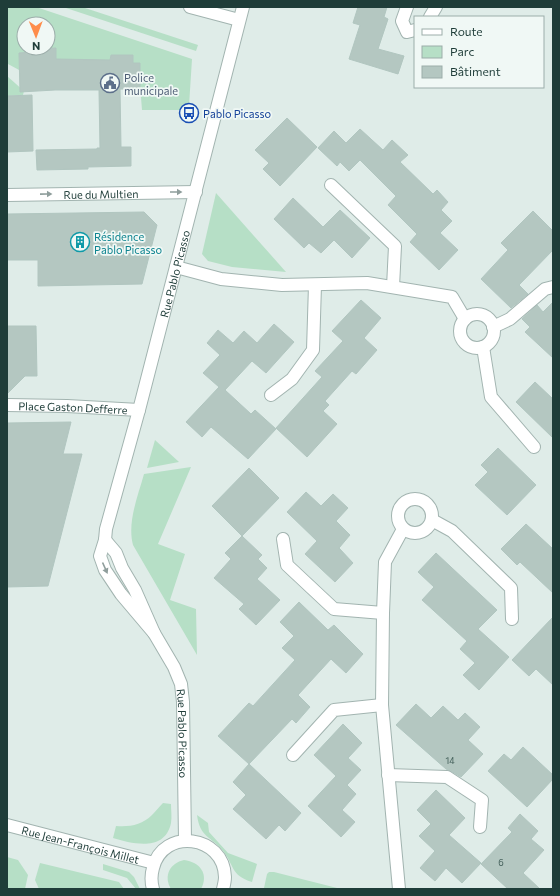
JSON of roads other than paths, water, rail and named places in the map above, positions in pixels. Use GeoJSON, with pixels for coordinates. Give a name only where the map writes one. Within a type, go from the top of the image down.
{"type":"FeatureCollection","features":[{"type":"Feature","properties":{"kind":"street"},"geometry":{"type":"LineString","coordinates":[[190,7],[239,20]]}},
{"type":"Feature","properties":{"kind":"street","name":"Rue Pablo Picasso"},"geometry":{"type":"LineString","coordinates":[[154,633],[121,594],[105,570],[100,556],[243,7]]}},
{"type":"Feature","properties":{"kind":"street"},"geometry":{"type":"LineString","coordinates":[[407,7],[402,21],[407,32],[414,30]]}},
{"type":"Feature","properties":{"kind":"street"},"geometry":{"type":"LineString","coordinates":[[431,16],[436,7]]}},
{"type":"Feature","properties":{"kind":"street"},"geometry":{"type":"LineString","coordinates":[[331,186],[395,246],[393,287]]}},
{"type":"Feature","properties":{"kind":"street","name":"Rue du Multien"},"geometry":{"type":"LineString","coordinates":[[7,195],[196,192]]}},
{"type":"Feature","properties":{"kind":"street"},"geometry":{"type":"LineString","coordinates":[[176,267],[221,279],[282,286],[367,283],[452,297],[465,319]]}},
{"type":"Feature","properties":{"kind":"street"},"geometry":{"type":"LineString","coordinates":[[271,395],[292,379],[313,350],[315,284]]}},
{"type":"Feature","properties":{"kind":"street"},"geometry":{"type":"LineString","coordinates":[[493,327],[510,319],[545,289],[553,287]]}},
{"type":"Feature","properties":{"kind":"street"},"geometry":{"type":"LineString","coordinates":[[481,315],[486,318],[493,327],[493,337],[483,347],[471,347],[462,340],[460,329],[465,319],[470,316],[481,315]]}},
{"type":"Feature","properties":{"kind":"street"},"geometry":{"type":"LineString","coordinates":[[483,347],[491,397],[534,447]]}},
{"type":"Feature","properties":{"kind":"street","name":"Place Gaston Defferre"},"geometry":{"type":"LineString","coordinates":[[7,405],[67,406],[139,410]]}},
{"type":"Feature","properties":{"kind":"street"},"geometry":{"type":"LineString","coordinates":[[410,499],[415,499],[425,502],[431,510],[432,520],[427,529],[423,532],[412,534],[403,529],[398,521],[398,512],[402,504],[410,499]]}},
{"type":"Feature","properties":{"kind":"street"},"geometry":{"type":"LineString","coordinates":[[432,520],[452,531],[511,588],[512,620]]}},
{"type":"Feature","properties":{"kind":"street"},"geometry":{"type":"LineString","coordinates":[[399,889],[382,705],[382,613],[385,562],[403,529]]}},
{"type":"Feature","properties":{"kind":"street"},"geometry":{"type":"LineString","coordinates":[[283,539],[287,565],[334,609],[382,613]]}},
{"type":"Feature","properties":{"kind":"street","name":"Rue Pablo Picasso"},"geometry":{"type":"LineString","coordinates":[[105,540],[116,553],[122,568],[135,590],[154,633],[174,667],[181,684],[183,702],[185,840]]}},
{"type":"Feature","properties":{"kind":"street"},"geometry":{"type":"LineString","coordinates":[[293,755],[334,710],[382,705]]}},
{"type":"Feature","properties":{"kind":"street"},"geometry":{"type":"LineString","coordinates":[[388,775],[448,777],[482,800],[480,827]]}},
{"type":"Feature","properties":{"kind":"street","name":"Rue Jean-François Millet"},"geometry":{"type":"LineString","coordinates":[[7,826],[154,863]]}},
{"type":"Feature","properties":{"kind":"street"},"geometry":{"type":"LineString","coordinates":[[153,889],[151,874],[154,863],[159,854],[166,847],[185,840],[197,842],[208,847],[217,855],[223,865],[225,877],[223,889]]}},
{"type":"Feature","properties":{"kind":"place","name":"Police municipale"},"geometry":{"type":"Point","coordinates":[110,83]}},
{"type":"Feature","properties":{"kind":"place","name":"Pablo Picasso"},"geometry":{"type":"Point","coordinates":[189,113]}},
{"type":"Feature","properties":{"kind":"place","name":"Résidence Pablo Picasso"},"geometry":{"type":"Point","coordinates":[80,242]}}]}
